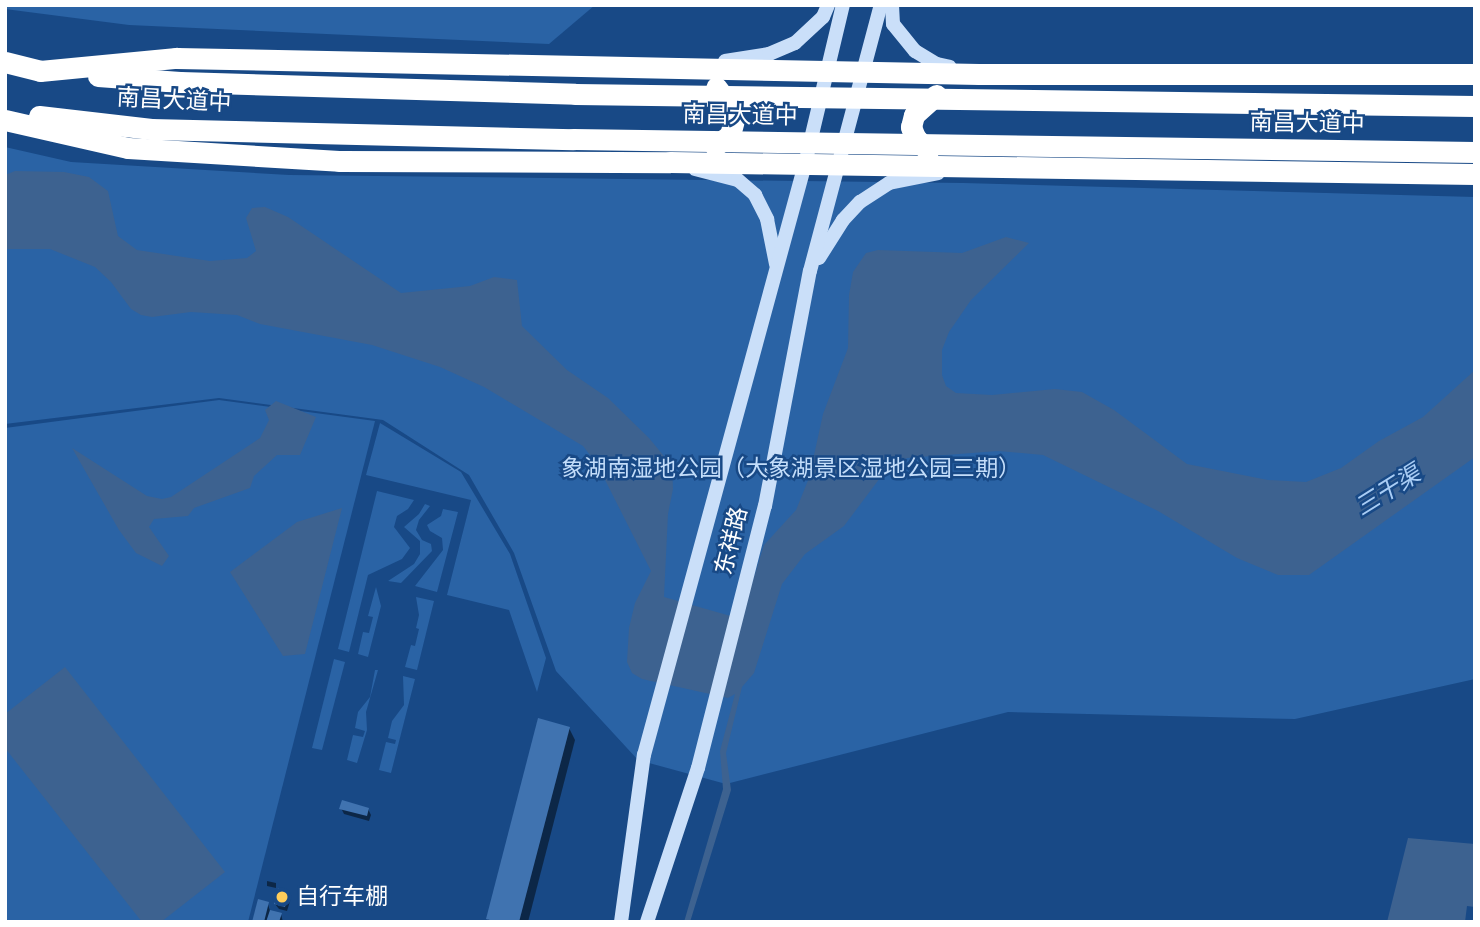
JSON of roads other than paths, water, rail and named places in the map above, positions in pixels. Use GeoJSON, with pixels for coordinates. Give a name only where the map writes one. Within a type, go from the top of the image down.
{"type":"FeatureCollection","features":[{"type":"Feature","properties":{"kind":"highway"},"geometry":{"type":"LineString","coordinates":[[5,64],[40,71],[176,58],[979,74],[1475,74]]}},
{"type":"Feature","properties":{"kind":"highway"},"geometry":{"type":"LineString","coordinates":[[670,162],[714,146],[730,135],[734,120],[732,108],[715,85],[687,67]]}},
{"type":"Feature","properties":{"kind":"highway","name":"南昌大道中"},"geometry":{"type":"LineString","coordinates":[[40,71],[180,82],[575,94],[1471,106]]}},
{"type":"Feature","properties":{"kind":"highway"},"geometry":{"type":"LineString","coordinates":[[965,167],[930,153],[915,137],[911,127],[914,115],[931,97],[979,74]]}},
{"type":"Feature","properties":{"kind":"highway","name":"南昌大道中"},"geometry":{"type":"LineString","coordinates":[[5,111],[151,129],[573,139],[1475,152]]}},
{"type":"Feature","properties":{"kind":"highway"},"geometry":{"type":"LineString","coordinates":[[5,120],[128,148],[339,161],[670,162],[1475,174]]}},
{"type":"Feature","properties":{"kind":"main road"},"geometry":{"type":"LineString","coordinates":[[687,67],[769,54],[795,43],[823,17],[828,5]]}},
{"type":"Feature","properties":{"kind":"main road","name":"东祥路"},"geometry":{"type":"LineString","coordinates":[[621,922],[644,755],[805,164],[843,5]]}},
{"type":"Feature","properties":{"kind":"main road","name":"东祥路"},"geometry":{"type":"LineString","coordinates":[[648,922],[698,768],[765,506],[810,271],[881,5]]}},
{"type":"Feature","properties":{"kind":"main road"},"geometry":{"type":"LineString","coordinates":[[892,5],[893,24],[915,51],[937,64],[979,74]]}},
{"type":"Feature","properties":{"kind":"main road"},"geometry":{"type":"LineString","coordinates":[[670,162],[738,180],[755,195],[767,219],[777,268]]}},
{"type":"Feature","properties":{"kind":"main road"},"geometry":{"type":"LineString","coordinates":[[810,271],[843,220],[860,202],[889,183],[965,167]]}},
{"type":"Feature","properties":{"kind":"water","name":"三干渠"},"geometry":{"type":"Polygon","coordinates":[[[15,171],[64,172],[89,177],[108,191],[118,236],[137,250],[210,261],[247,258],[256,251],[246,218],[252,208],[265,207],[288,217],[401,293],[470,286],[494,277],[517,280],[522,326],[567,370],[608,398],[649,438],[672,466],[673,489],[668,514],[664,597],[741,619],[764,545],[796,510],[809,478],[823,414],[848,348],[849,295],[853,272],[866,253],[878,250],[962,253],[1006,237],[1029,243],[971,300],[949,332],[942,350],[942,375],[946,386],[956,393],[992,395],[1055,389],[1082,392],[1114,410],[1187,464],[1268,480],[1306,482],[1341,468],[1379,441],[1423,417],[1475,370],[1475,457],[1309,575],[1278,575],[1237,558],[1158,511],[1043,455],[998,451],[907,458],[886,470],[844,526],[805,554],[782,584],[754,673],[742,687],[726,753],[731,790],[690,922],[684,922],[723,789],[720,751],[735,694],[728,698],[642,679],[632,673],[627,662],[629,628],[635,603],[651,571],[597,464],[583,446],[484,387],[440,367],[372,345],[260,324],[237,315],[191,312],[152,317],[141,315],[131,309],[111,282],[95,267],[50,249],[5,249],[5,175],[15,171]]]}},
{"type":"Feature","properties":{"kind":"water"},"geometry":{"type":"Polygon","coordinates":[[[276,401],[316,417],[300,455],[277,455],[254,476],[250,488],[194,508],[188,516],[154,519],[149,527],[169,556],[162,566],[136,553],[119,530],[72,448],[147,496],[162,499],[171,497],[260,438],[269,420],[265,410],[276,401]]]}},
{"type":"Feature","properties":{"kind":"water"},"geometry":{"type":"Polygon","coordinates":[[[342,508],[305,654],[283,656],[230,572],[297,522],[342,508]]]}},
{"type":"Feature","properties":{"kind":"water"},"geometry":{"type":"Polygon","coordinates":[[[65,667],[225,872],[161,922],[142,922],[5,748],[5,714],[65,667]]]}},
{"type":"Feature","properties":{"kind":"water"},"geometry":{"type":"Polygon","coordinates":[[[1408,838],[1475,844],[1475,907],[1467,906],[1465,922],[1387,922],[1408,838]]]}},
{"type":"Feature","properties":{"kind":"place","name":"自行车棚"},"geometry":{"type":"Point","coordinates":[282,897]}},
{"type":"Feature","properties":{"kind":"park label","name":"象湖南湿地公园（大象湖景区湿地公园三期）"},"geometry":{"type":"Point","coordinates":[791,469]}}]}
